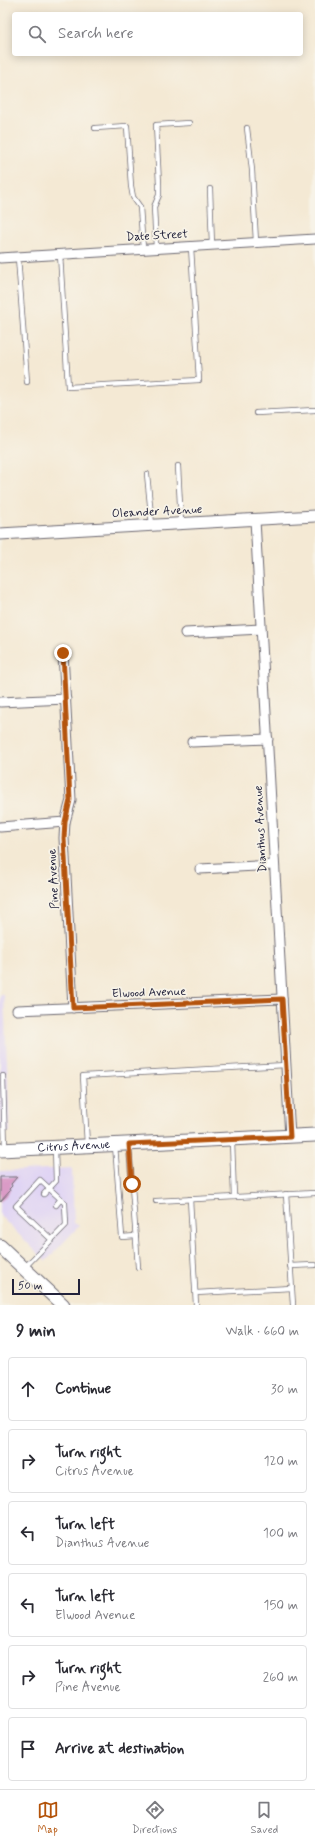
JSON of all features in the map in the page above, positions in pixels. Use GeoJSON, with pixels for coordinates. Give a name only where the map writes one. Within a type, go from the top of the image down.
{"type":"FeatureCollection","features":[{"type":"Feature","properties":{"kind":"main road","name":"Citrus Avenue"},"geometry":{"type":"LineString","coordinates":[[3,1150],[315,1135]]}},
{"type":"Feature","properties":{"kind":"main road"},"geometry":{"type":"LineString","coordinates":[[0,1246],[63,1305]]}},
{"type":"Feature","properties":{"kind":"street","name":"Date Street"},"geometry":{"type":"LineString","coordinates":[[0,258],[315,239]]}},
{"type":"Feature","properties":{"kind":"street","name":"Oleander Avenue"},"geometry":{"type":"LineString","coordinates":[[0,534],[315,516]]}},
{"type":"Feature","properties":{"kind":"street","name":"Dianthus Avenue"},"geometry":{"type":"LineString","coordinates":[[254,520],[268,738],[290,1137]]}},
{"type":"Feature","properties":{"kind":"street"},"geometry":{"type":"LineString","coordinates":[[186,633],[261,630]]}},
{"type":"Feature","properties":{"kind":"street","name":"Pine Avenue"},"geometry":{"type":"LineString","coordinates":[[63,653],[70,800],[65,822],[64,838],[73,1008]]}},
{"type":"Feature","properties":{"kind":"street"},"geometry":{"type":"LineString","coordinates":[[0,702],[66,699]]}},
{"type":"Feature","properties":{"kind":"street"},"geometry":{"type":"LineString","coordinates":[[192,742],[268,738]]}},
{"type":"Feature","properties":{"kind":"street"},"geometry":{"type":"LineString","coordinates":[[0,827],[65,822]]}},
{"type":"Feature","properties":{"kind":"street"},"geometry":{"type":"LineString","coordinates":[[200,869],[274,865]]}},
{"type":"Feature","properties":{"kind":"street","name":"Elwood Avenue"},"geometry":{"type":"LineString","coordinates":[[17,1010],[282,999]]}},
{"type":"Feature","properties":{"kind":"lane"},"geometry":{"type":"LineString","coordinates":[[156,248],[154,207],[159,195],[156,125],[189,123]]}},
{"type":"Feature","properties":{"kind":"lane"},"geometry":{"type":"LineString","coordinates":[[94,128],[127,126],[131,186],[133,197],[140,207],[143,249]]}},
{"type":"Feature","properties":{"kind":"lane"},"geometry":{"type":"LineString","coordinates":[[247,128],[252,170],[256,242]]}},
{"type":"Feature","properties":{"kind":"lane"},"geometry":{"type":"LineString","coordinates":[[210,189],[212,245]]}},
{"type":"Feature","properties":{"kind":"lane"},"geometry":{"type":"LineString","coordinates":[[60,254],[68,387],[199,380],[191,246]]}},
{"type":"Feature","properties":{"kind":"lane"},"geometry":{"type":"LineString","coordinates":[[18,257],[27,382]]}},
{"type":"Feature","properties":{"kind":"lane"},"geometry":{"type":"LineString","coordinates":[[256,413],[315,410]]}},
{"type":"Feature","properties":{"kind":"lane"},"geometry":{"type":"LineString","coordinates":[[178,466],[181,524]]}},
{"type":"Feature","properties":{"kind":"lane"},"geometry":{"type":"LineString","coordinates":[[147,474],[152,526]]}},
{"type":"Feature","properties":{"kind":"lane"},"geometry":{"type":"LineString","coordinates":[[87,1146],[83,1076],[286,1065]]}},
{"type":"Feature","properties":{"kind":"lane"},"geometry":{"type":"LineString","coordinates":[[3,1076],[3,1150]]}},
{"type":"Feature","properties":{"kind":"lane"},"geometry":{"type":"LineString","coordinates":[[232,1139],[234,1197]]}},
{"type":"Feature","properties":{"kind":"lane"},"geometry":{"type":"LineString","coordinates":[[129,1144],[138,1267]]}},
{"type":"Feature","properties":{"kind":"lane"},"geometry":{"type":"LineString","coordinates":[[115,1145],[122,1237],[136,1236]]}},
{"type":"Feature","properties":{"kind":"lane"},"geometry":{"type":"LineString","coordinates":[[44,1194],[56,1181],[54,1148]]}},
{"type":"Feature","properties":{"kind":"lane"},"geometry":{"type":"LineString","coordinates":[[23,1268],[52,1240],[66,1225],[65,1203],[40,1180],[16,1206],[52,1240]]}},
{"type":"Feature","properties":{"kind":"lane"},"geometry":{"type":"LineString","coordinates":[[156,1201],[315,1193]]}},
{"type":"Feature","properties":{"kind":"lane"},"geometry":{"type":"LineString","coordinates":[[286,1194],[292,1305]]}},
{"type":"Feature","properties":{"kind":"lane"},"geometry":{"type":"LineString","coordinates":[[56,1205],[61,1199]]}},
{"type":"Feature","properties":{"kind":"lane"},"geometry":{"type":"LineString","coordinates":[[190,1199],[196,1305]]}},
{"type":"Feature","properties":{"kind":"lane"},"geometry":{"type":"LineString","coordinates":[[25,1214],[29,1210]]}},
{"type":"Feature","properties":{"kind":"lane"},"geometry":{"type":"LineString","coordinates":[[36,1225],[40,1221]]}},
{"type":"Feature","properties":{"kind":"lane"},"geometry":{"type":"LineString","coordinates":[[290,1266],[315,1265]]}},
{"type":"Feature","properties":{"kind":"lane"},"geometry":{"type":"LineString","coordinates":[[196,1293],[292,1288]]}},
{"type":"Feature","properties":{"kind":"shaded area"},"geometry":{"type":"Polygon","coordinates":[[[0,995],[4,995],[10,1132],[0,1132],[0,995]]]}},
{"type":"Feature","properties":{"kind":"shaded area"},"geometry":{"type":"Polygon","coordinates":[[[72,1168],[74,1223],[79,1226],[46,1261],[0,1216],[0,1171],[72,1168]]]}},
{"type":"Feature","properties":{"kind":"building"},"geometry":{"type":"Polygon","coordinates":[[[0,1177],[17,1177],[11,1184],[12,1186],[9,1189],[10,1191],[0,1202],[0,1177]]]}},
{"type":"Feature","properties":{"kind":"route"},"geometry":{"type":"LineString","coordinates":[[63,653],[70,791],[64,838],[73,1008],[282,999],[290,1137],[129,1144],[132,1184]]}}]}
